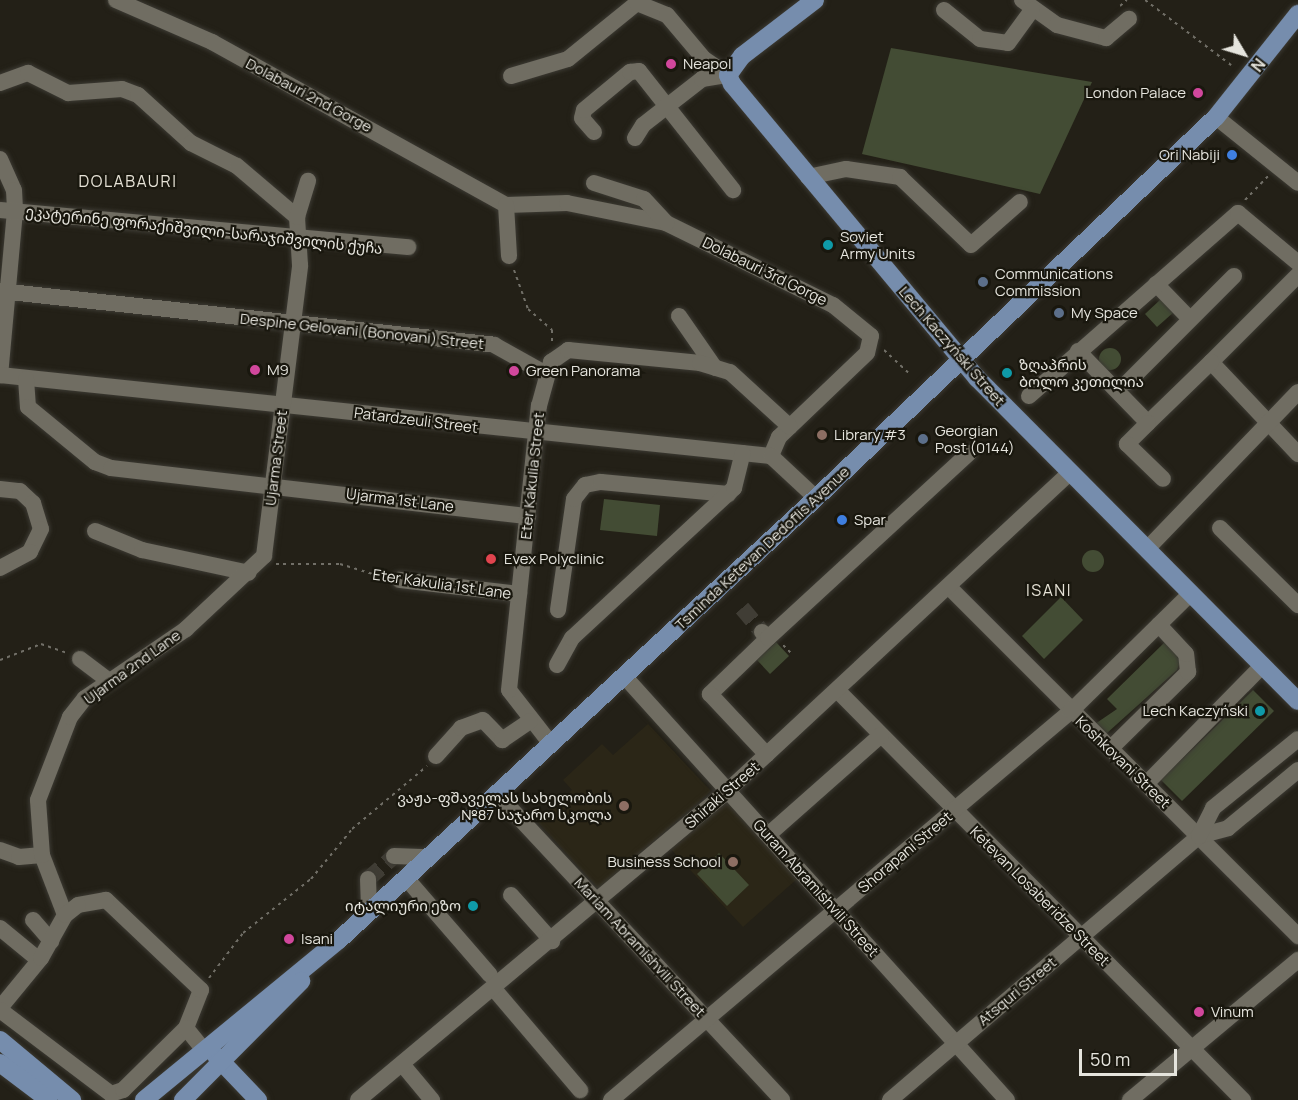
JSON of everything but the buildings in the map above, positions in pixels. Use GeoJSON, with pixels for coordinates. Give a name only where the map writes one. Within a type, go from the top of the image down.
{"type":"FeatureCollection","features":[{"type":"Feature","properties":{"kind":"main road"},"geometry":{"type":"LineString","coordinates":[[728,75],[742,56],[815,0]]}},
{"type":"Feature","properties":{"kind":"main road","name":"Tsminda Ketevan Dedoflis Avenue"},"geometry":{"type":"LineString","coordinates":[[183,1100],[224,1062],[339,940],[816,498],[1216,117],[1298,14]]}},
{"type":"Feature","properties":{"kind":"main road","name":"Lech Kaczyński Street"},"geometry":{"type":"LineString","coordinates":[[728,75],[808,177],[962,359],[1298,701]]}},
{"type":"Feature","properties":{"kind":"main road","name":"Tsminda Ketevan Dedoflis Avenue"},"geometry":{"type":"LineString","coordinates":[[144,1100],[203,1049],[339,940]]}},
{"type":"Feature","properties":{"kind":"main road"},"geometry":{"type":"LineString","coordinates":[[0,1040],[72,1100]]}},
{"type":"Feature","properties":{"kind":"main road"},"geometry":{"type":"LineString","coordinates":[[203,1049],[224,1062],[258,1100]]}},
{"type":"Feature","properties":{"kind":"main road"},"geometry":{"type":"LineString","coordinates":[[0,1062],[38,1100]]}},
{"type":"Feature","properties":{"kind":"main road"},"geometry":{"type":"LineString","coordinates":[[21,1081],[49,1100]]}},
{"type":"Feature","properties":{"kind":"street","name":"Dolabauri 2nd Gorge"},"geometry":{"type":"LineString","coordinates":[[116,0],[212,42],[502,201]]}},
{"type":"Feature","properties":{"kind":"street"},"geometry":{"type":"LineString","coordinates":[[511,76],[568,58],[637,3],[667,15],[704,59],[728,75]]}},
{"type":"Feature","properties":{"kind":"street"},"geometry":{"type":"LineString","coordinates":[[944,10],[980,39],[1008,43],[1027,5],[1057,25],[1106,38],[1129,19]]}},
{"type":"Feature","properties":{"kind":"street"},"geometry":{"type":"LineString","coordinates":[[594,132],[582,118],[584,110],[630,72],[648,78],[733,190]]}},
{"type":"Feature","properties":{"kind":"street"},"geometry":{"type":"LineString","coordinates":[[0,83],[28,73],[68,93],[122,89],[138,95],[191,143],[237,166],[297,217]]}},
{"type":"Feature","properties":{"kind":"street"},"geometry":{"type":"LineString","coordinates":[[635,138],[668,105],[702,79],[728,75]]}},
{"type":"Feature","properties":{"kind":"street"},"geometry":{"type":"LineString","coordinates":[[1216,117],[1298,183]]}},
{"type":"Feature","properties":{"kind":"street"},"geometry":{"type":"LineString","coordinates":[[0,159],[14,190],[8,210],[0,375]]}},
{"type":"Feature","properties":{"kind":"street"},"geometry":{"type":"LineString","coordinates":[[808,177],[846,169],[900,177],[970,245],[1020,202]]}},
{"type":"Feature","properties":{"kind":"street","name":"Ujarma Street"},"geometry":{"type":"LineString","coordinates":[[254,568],[273,485],[300,240],[297,217],[308,181]]}},
{"type":"Feature","properties":{"kind":"street"},"geometry":{"type":"LineString","coordinates":[[594,183],[644,199],[666,223]]}},
{"type":"Feature","properties":{"kind":"street","name":"Dolabauri 3rd Gorge"},"geometry":{"type":"LineString","coordinates":[[502,201],[567,203],[666,223],[833,305],[871,336]]}},
{"type":"Feature","properties":{"kind":"street"},"geometry":{"type":"LineString","coordinates":[[502,201],[509,256]]}},
{"type":"Feature","properties":{"kind":"street","name":"ეკატერინე ფორაქიშვილი-სარაჯიშვილის ქუჩა"},"geometry":{"type":"LineString","coordinates":[[8,210],[300,240],[408,247]]}},
{"type":"Feature","properties":{"kind":"street"},"geometry":{"type":"LineString","coordinates":[[1029,396],[1238,213],[1298,263]]}},
{"type":"Feature","properties":{"kind":"street"},"geometry":{"type":"LineString","coordinates":[[1163,479],[1127,444],[1298,275]]}},
{"type":"Feature","properties":{"kind":"street"},"geometry":{"type":"LineString","coordinates":[[1128,382],[1189,318],[1234,276]]}},
{"type":"Feature","properties":{"kind":"street"},"geometry":{"type":"LineString","coordinates":[[1156,284],[1189,318]]}},
{"type":"Feature","properties":{"kind":"street","name":"Despine Gelovani (Bonovani) Street"},"geometry":{"type":"LineString","coordinates":[[4,291],[494,345],[549,368]]}},
{"type":"Feature","properties":{"kind":"street"},"geometry":{"type":"LineString","coordinates":[[679,316],[715,368]]}},
{"type":"Feature","properties":{"kind":"street"},"geometry":{"type":"LineString","coordinates":[[816,498],[771,456],[790,427],[867,353],[871,336]]}},
{"type":"Feature","properties":{"kind":"street"},"geometry":{"type":"LineString","coordinates":[[549,368],[568,350],[715,368],[755,391],[790,427]]}},
{"type":"Feature","properties":{"kind":"street"},"geometry":{"type":"LineString","coordinates":[[1078,351],[1148,423]]}},
{"type":"Feature","properties":{"kind":"street"},"geometry":{"type":"LineString","coordinates":[[1210,362],[1268,420],[1298,454]]}},
{"type":"Feature","properties":{"kind":"street","name":"Eter Kakulia Street"},"geometry":{"type":"LineString","coordinates":[[549,368],[536,434],[509,690],[530,721],[552,744]]}},
{"type":"Feature","properties":{"kind":"street","name":"Patardzeuli Street"},"geometry":{"type":"LineString","coordinates":[[0,375],[536,434],[771,456]]}},
{"type":"Feature","properties":{"kind":"street","name":"Ujarma 1st Lane"},"geometry":{"type":"LineString","coordinates":[[26,379],[27,407],[94,462],[528,516]]}},
{"type":"Feature","properties":{"kind":"street"},"geometry":{"type":"LineString","coordinates":[[1147,549],[1268,420],[1298,392]]}},
{"type":"Feature","properties":{"kind":"street"},"geometry":{"type":"LineString","coordinates":[[557,665],[572,638],[728,494],[738,482],[743,453]]}},
{"type":"Feature","properties":{"kind":"street"},"geometry":{"type":"LineString","coordinates":[[767,755],[710,694],[769,636],[969,453]]}},
{"type":"Feature","properties":{"kind":"street","name":"Shiraki Street"},"geometry":{"type":"LineString","coordinates":[[358,1100],[402,1064],[492,982],[552,941],[728,790],[838,692],[1071,472]]}},
{"type":"Feature","properties":{"kind":"street"},"geometry":{"type":"LineString","coordinates":[[558,610],[574,499],[585,485],[601,482],[728,494]]}},
{"type":"Feature","properties":{"kind":"street"},"geometry":{"type":"LineString","coordinates":[[0,489],[20,491],[33,503],[41,528],[30,552],[0,568]]}},
{"type":"Feature","properties":{"kind":"street"},"geometry":{"type":"LineString","coordinates":[[1220,528],[1298,605]]}},
{"type":"Feature","properties":{"kind":"street"},"geometry":{"type":"LineString","coordinates":[[95,531],[142,550],[254,568]]}},
{"type":"Feature","properties":{"kind":"street","name":"Ujarma 2nd Lane"},"geometry":{"type":"LineString","coordinates":[[65,915],[42,855],[38,800],[53,750],[85,698],[108,680],[186,629],[254,568]]}},
{"type":"Feature","properties":{"kind":"street","name":"Eter Kakulia 1st Lane"},"geometry":{"type":"LineString","coordinates":[[400,580],[519,594]]}},
{"type":"Feature","properties":{"kind":"street","name":"Koshkovani Street"},"geometry":{"type":"LineString","coordinates":[[949,587],[1298,936]]}},
{"type":"Feature","properties":{"kind":"street","name":"Shorapani Street"},"geometry":{"type":"LineString","coordinates":[[611,1100],[1071,711],[1191,593]]}},
{"type":"Feature","properties":{"kind":"street"},"geometry":{"type":"LineString","coordinates":[[1110,748],[1188,672],[1186,654],[1159,625]]}},
{"type":"Feature","properties":{"kind":"street"},"geometry":{"type":"LineString","coordinates":[[80,659],[108,680]]}},
{"type":"Feature","properties":{"kind":"street"},"geometry":{"type":"LineString","coordinates":[[1146,784],[1263,665]]}},
{"type":"Feature","properties":{"kind":"street","name":"Guram Abramishvili Street"},"geometry":{"type":"LineString","coordinates":[[625,677],[1007,1100]]}},
{"type":"Feature","properties":{"kind":"street","name":"Ketevan Losaberidze Street"},"geometry":{"type":"LineString","coordinates":[[838,692],[1243,1100]]}},
{"type":"Feature","properties":{"kind":"street"},"geometry":{"type":"LineString","coordinates":[[436,756],[461,728],[483,720],[502,740],[530,721]]}},
{"type":"Feature","properties":{"kind":"street"},"geometry":{"type":"LineString","coordinates":[[768,835],[881,735]]}},
{"type":"Feature","properties":{"kind":"street","name":"Atsquri Street"},"geometry":{"type":"LineString","coordinates":[[890,1100],[1199,836],[1213,808],[1298,739]]}},
{"type":"Feature","properties":{"kind":"street","name":"Atsquri Street"},"geometry":{"type":"LineString","coordinates":[[1199,836],[1228,828],[1298,770]]}},
{"type":"Feature","properties":{"kind":"street","name":"Mariam Abramishvili Street"},"geometry":{"type":"LineString","coordinates":[[497,794],[782,1100]]}},
{"type":"Feature","properties":{"kind":"street"},"geometry":{"type":"LineString","coordinates":[[0,850],[19,857],[42,855]]}},
{"type":"Feature","properties":{"kind":"street"},"geometry":{"type":"LineString","coordinates":[[394,856],[428,857]]}},
{"type":"Feature","properties":{"kind":"street"},"geometry":{"type":"LineString","coordinates":[[368,879],[369,912]]}},
{"type":"Feature","properties":{"kind":"street"},"geometry":{"type":"LineString","coordinates":[[406,879],[580,1090]]}},
{"type":"Feature","properties":{"kind":"street"},"geometry":{"type":"LineString","coordinates":[[511,896],[552,941]]}},
{"type":"Feature","properties":{"kind":"street"},"geometry":{"type":"LineString","coordinates":[[106,900],[201,990],[186,1028],[123,1090],[111,1094],[0,1009],[39,960],[65,915],[78,905],[106,900]]}},
{"type":"Feature","properties":{"kind":"street"},"geometry":{"type":"LineString","coordinates":[[33,920],[51,941]]}},
{"type":"Feature","properties":{"kind":"street"},"geometry":{"type":"LineString","coordinates":[[0,928],[39,960]]}},
{"type":"Feature","properties":{"kind":"street"},"geometry":{"type":"LineString","coordinates":[[1130,1100],[1298,960]]}},
{"type":"Feature","properties":{"kind":"street"},"geometry":{"type":"LineString","coordinates":[[186,1028],[203,1049]]}},
{"type":"Feature","properties":{"kind":"street"},"geometry":{"type":"LineString","coordinates":[[402,1064],[432,1100]]}},
{"type":"Feature","properties":{"kind":"path"},"geometry":{"type":"LineString","coordinates":[[1145,0],[1231,65]]}},
{"type":"Feature","properties":{"kind":"path"},"geometry":{"type":"LineString","coordinates":[[1251,224],[1256,217],[1242,204],[1272,172]]}},
{"type":"Feature","properties":{"kind":"path"},"geometry":{"type":"LineString","coordinates":[[509,256],[528,309],[552,330],[549,368]]}},
{"type":"Feature","properties":{"kind":"path"},"geometry":{"type":"LineString","coordinates":[[871,336],[908,372]]}},
{"type":"Feature","properties":{"kind":"path","name":"Eter Kakulia 1st Lane"},"geometry":{"type":"LineString","coordinates":[[254,568],[340,564],[400,580]]}},
{"type":"Feature","properties":{"kind":"path"},"geometry":{"type":"LineString","coordinates":[[769,636],[793,655]]}},
{"type":"Feature","properties":{"kind":"path"},"geometry":{"type":"LineString","coordinates":[[0,660],[41,644],[80,659]]}},
{"type":"Feature","properties":{"kind":"path"},"geometry":{"type":"LineString","coordinates":[[201,990],[243,933],[311,879],[351,829],[416,779],[436,756]]}},
{"type":"Feature","properties":{"kind":"shaded area","name":"ვაჟა-ფშაველას სახელობის №87 საჯარო სკოლა"},"geometry":{"type":"Polygon","coordinates":[[[648,724],[711,791],[599,889],[537,821],[572,790],[563,780],[602,744],[613,755],[648,724]]]}},
{"type":"Feature","properties":{"kind":"shaded area","name":"Business School"},"geometry":{"type":"Polygon","coordinates":[[[719,801],[731,802],[797,879],[743,927],[668,846],[719,801]]]}},
{"type":"Feature","properties":{"kind":"green space"},"geometry":{"type":"Polygon","coordinates":[[[891,48],[1092,82],[1040,194],[862,154],[891,48]]]}},
{"type":"Feature","properties":{"kind":"green space"},"geometry":{"type":"Polygon","coordinates":[[[1161,299],[1174,312],[1157,327],[1145,314],[1161,299]]]}},
{"type":"Feature","properties":{"kind":"green space"},"geometry":{"type":"Polygon","coordinates":[[[1110,348],[1118,351],[1121,359],[1118,367],[1110,370],[1102,367],[1099,359],[1102,351],[1110,348]]]}},
{"type":"Feature","properties":{"kind":"green space"},"geometry":{"type":"Polygon","coordinates":[[[604,499],[660,505],[657,536],[600,530],[604,499]]]}},
{"type":"Feature","properties":{"kind":"green space"},"geometry":{"type":"Polygon","coordinates":[[[1093,550],[1101,553],[1104,561],[1101,569],[1093,572],[1085,569],[1082,561],[1085,553],[1093,550]]]}},
{"type":"Feature","properties":{"kind":"green space"},"geometry":{"type":"Polygon","coordinates":[[[1061,597],[1083,620],[1044,659],[1022,636],[1061,597]]]}},
{"type":"Feature","properties":{"kind":"green space"},"geometry":{"type":"Polygon","coordinates":[[[1168,639],[1180,662],[1177,670],[1106,734],[1095,724],[1117,709],[1107,699],[1168,639]]]}},
{"type":"Feature","properties":{"kind":"green space"},"geometry":{"type":"Polygon","coordinates":[[[776,642],[789,656],[770,674],[757,660],[776,642]]]}},
{"type":"Feature","properties":{"kind":"green space"},"geometry":{"type":"Polygon","coordinates":[[[1253,690],[1274,711],[1182,801],[1161,780],[1253,690]]]}},
{"type":"Feature","properties":{"kind":"green space"},"geometry":{"type":"Polygon","coordinates":[[[719,853],[749,885],[727,906],[697,874],[719,853]]]}},
{"type":"Feature","properties":{"kind":"tunnel"},"geometry":{"type":"LineString","coordinates":[[742,608],[762,632]]}},
{"type":"Feature","properties":{"kind":"tunnel"},"geometry":{"type":"LineString","coordinates":[[368,879],[394,856]]}},
{"type":"Feature","properties":{"kind":"place","name":"Neapol"},"geometry":{"type":"Point","coordinates":[671,64]}},
{"type":"Feature","properties":{"kind":"place","name":"London Palace"},"geometry":{"type":"Point","coordinates":[1198,93]}},
{"type":"Feature","properties":{"kind":"place","name":"Ori Nabiji"},"geometry":{"type":"Point","coordinates":[1232,155]}},
{"type":"Feature","properties":{"kind":"place","name":"Soviet Army Units"},"geometry":{"type":"Point","coordinates":[828,245]}},
{"type":"Feature","properties":{"kind":"place","name":"Communications Commission"},"geometry":{"type":"Point","coordinates":[983,282]}},
{"type":"Feature","properties":{"kind":"place","name":"My Space"},"geometry":{"type":"Point","coordinates":[1059,313]}},
{"type":"Feature","properties":{"kind":"place","name":"M9"},"geometry":{"type":"Point","coordinates":[255,370]}},
{"type":"Feature","properties":{"kind":"place","name":"Green Panorama"},"geometry":{"type":"Point","coordinates":[514,371]}},
{"type":"Feature","properties":{"kind":"place","name":"ზღაპრის ბოლო კეთილია"},"geometry":{"type":"Point","coordinates":[1007,373]}},
{"type":"Feature","properties":{"kind":"place","name":"Library #3"},"geometry":{"type":"Point","coordinates":[822,435]}},
{"type":"Feature","properties":{"kind":"place","name":"Georgian Post (0144)"},"geometry":{"type":"Point","coordinates":[923,439]}},
{"type":"Feature","properties":{"kind":"place","name":"Spar"},"geometry":{"type":"Point","coordinates":[842,520]}},
{"type":"Feature","properties":{"kind":"place","name":"Evex Polyclinic"},"geometry":{"type":"Point","coordinates":[491,559]}},
{"type":"Feature","properties":{"kind":"place","name":"Lech Kaczyński"},"geometry":{"type":"Point","coordinates":[1260,711]}},
{"type":"Feature","properties":{"kind":"place","name":"ვაჟა-ფშაველას სახელობის №87 საჯარო სკოლა"},"geometry":{"type":"Point","coordinates":[624,806]}},
{"type":"Feature","properties":{"kind":"place","name":"Business School"},"geometry":{"type":"Point","coordinates":[733,862]}},
{"type":"Feature","properties":{"kind":"place","name":"იტალიური ეზო"},"geometry":{"type":"Point","coordinates":[473,906]}},
{"type":"Feature","properties":{"kind":"place","name":"Isani"},"geometry":{"type":"Point","coordinates":[289,939]}},
{"type":"Feature","properties":{"kind":"place","name":"Vinum"},"geometry":{"type":"Point","coordinates":[1199,1012]}},
{"type":"Feature","properties":{"kind":"district","name":"DOLABAURI"},"geometry":{"type":"Point","coordinates":[128,181]}},
{"type":"Feature","properties":{"kind":"district","name":"ISANI"},"geometry":{"type":"Point","coordinates":[1049,590]}}]}
